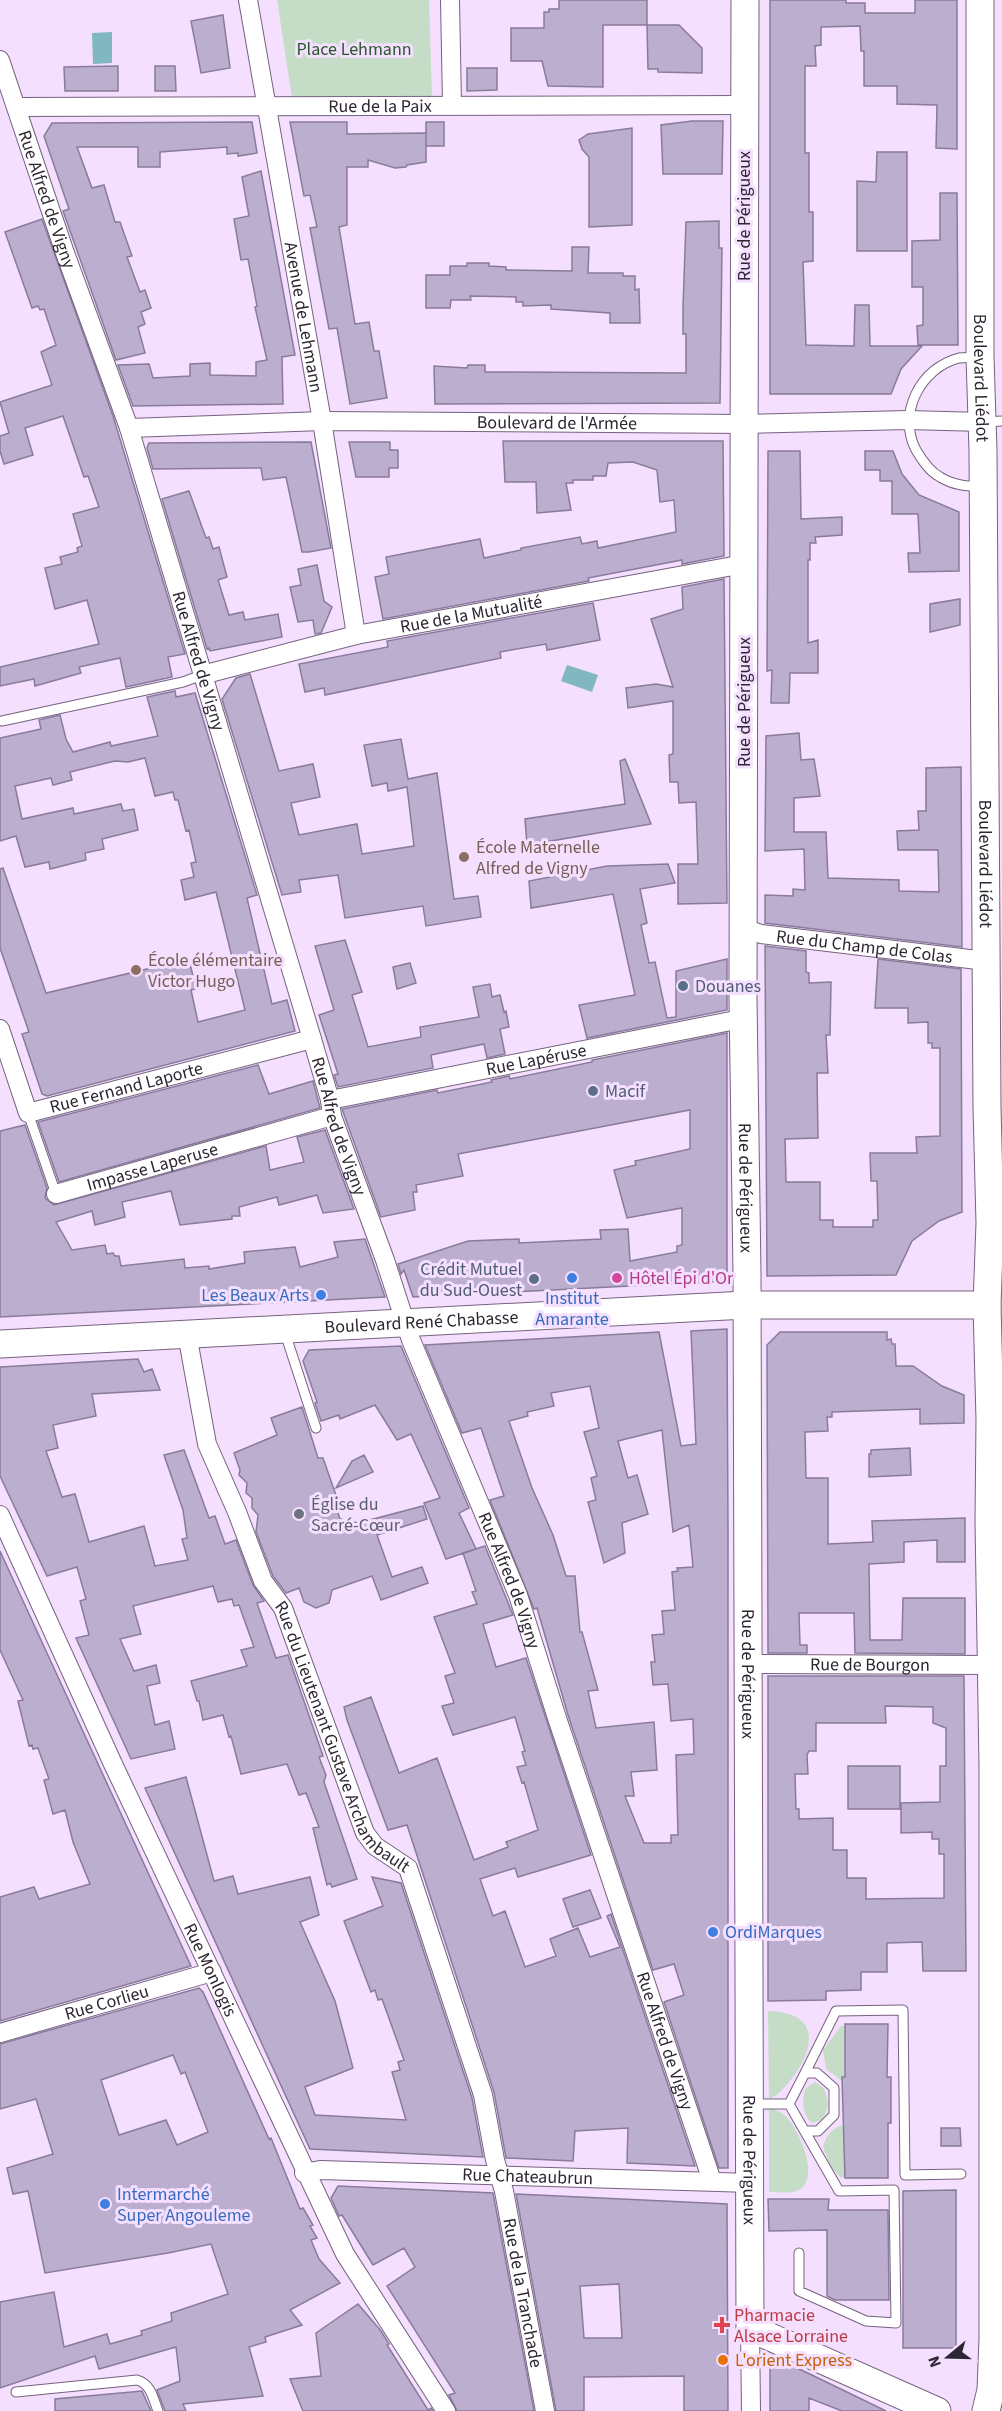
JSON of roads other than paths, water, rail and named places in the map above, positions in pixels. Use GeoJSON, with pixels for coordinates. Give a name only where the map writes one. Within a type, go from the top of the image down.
{"type":"FeatureCollection","features":[{"type":"Feature","properties":{"kind":"main road","name":"Rue de Périgueux"},"geometry":{"type":"LineString","coordinates":[[745,0],[743,928],[751,2104],[750,2328]]}},
{"type":"Feature","properties":{"kind":"main road","name":"Boulevard Liédot"},"geometry":{"type":"LineString","coordinates":[[980,0],[980,357],[992,421],[984,487],[986,961],[990,1223],[987,1305],[991,1665],[997,1766],[998,2152],[991,2390],[986,2411]]}},
{"type":"Feature","properties":{"kind":"main road","name":"Boulevard René Chabasse"},"geometry":{"type":"LineString","coordinates":[[0,1344],[405,1321],[746,1305],[987,1305]]}},
{"type":"Feature","properties":{"kind":"main road"},"geometry":{"type":"LineString","coordinates":[[750,2328],[937,2411]]}},
{"type":"Feature","properties":{"kind":"street","name":"Avenue de Lehmann"},"geometry":{"type":"LineString","coordinates":[[248,0],[322,421],[356,635]]}},
{"type":"Feature","properties":{"kind":"street"},"geometry":{"type":"LineString","coordinates":[[450,0],[452,104]]}},
{"type":"Feature","properties":{"kind":"street","name":"Rue Alfred de Vigny"},"geometry":{"type":"LineString","coordinates":[[0,60],[129,428],[331,1108],[411,1340],[518,1595],[556,1718],[712,2181]]}},
{"type":"Feature","properties":{"kind":"street","name":"Rue de la Paix"},"geometry":{"type":"LineString","coordinates":[[16,107],[452,104],[745,105]]}},
{"type":"Feature","properties":{"kind":"street","name":"Boulevard de l'Armée"},"geometry":{"type":"LineString","coordinates":[[129,428],[322,421],[745,424],[908,420],[992,421]]}},
{"type":"Feature","properties":{"kind":"street","name":"Rue de la Mutualité"},"geometry":{"type":"LineString","coordinates":[[202,675],[356,635],[744,564]]}},
{"type":"Feature","properties":{"kind":"street","name":"Rue du Champ de Colas"},"geometry":{"type":"LineString","coordinates":[[743,928],[761,934],[986,961]]}},
{"type":"Feature","properties":{"kind":"street","name":"Rue Lapéruse"},"geometry":{"type":"LineString","coordinates":[[331,1108],[744,1020]]}},
{"type":"Feature","properties":{"kind":"street","name":"Rue Fernand Laporte"},"geometry":{"type":"LineString","coordinates":[[0,1029],[28,1113],[312,1040]]}},
{"type":"Feature","properties":{"kind":"street","name":"Impasse Laperuse"},"geometry":{"type":"LineString","coordinates":[[56,1194],[331,1108]]}},
{"type":"Feature","properties":{"kind":"street","name":"Rue du Lieutenant Gustave Archambault"},"geometry":{"type":"LineString","coordinates":[[187,1334],[207,1444],[237,1512],[263,1581],[283,1608],[365,1833],[375,1846],[408,1868],[483,2095],[500,2176]]}},
{"type":"Feature","properties":{"kind":"street","name":"Rue Monlogis"},"geometry":{"type":"LineString","coordinates":[[0,1515],[113,1764],[304,2173],[345,2254],[446,2411]]}},
{"type":"Feature","properties":{"kind":"street","name":"Rue de Bourgon"},"geometry":{"type":"LineString","coordinates":[[748,1664],[991,1665]]}},
{"type":"Feature","properties":{"kind":"street","name":"Rue Corlieu"},"geometry":{"type":"LineString","coordinates":[[0,2033],[212,1972]]}},
{"type":"Feature","properties":{"kind":"street","name":"Rue Chateaubrun"},"geometry":{"type":"LineString","coordinates":[[304,2173],[320,2170],[751,2183]]}},
{"type":"Feature","properties":{"kind":"street","name":"Rue de la Tranchade"},"geometry":{"type":"LineString","coordinates":[[500,2176],[545,2411]]}},
{"type":"Feature","properties":{"kind":"street","name":"Rue de Périgueux"},"geometry":{"type":"LineString","coordinates":[[750,2328],[751,2411]]}},
{"type":"Feature","properties":{"kind":"lane"},"geometry":{"type":"LineString","coordinates":[[980,357],[959,358],[939,367],[923,381],[912,399],[908,420],[912,442],[922,462],[938,477],[959,485],[984,487]]}},
{"type":"Feature","properties":{"kind":"lane"},"geometry":{"type":"LineString","coordinates":[[2,721],[183,682],[202,675]]}},
{"type":"Feature","properties":{"kind":"lane","name":"Impasse Laperuse"},"geometry":{"type":"LineString","coordinates":[[28,1113],[56,1194]]}},
{"type":"Feature","properties":{"kind":"lane"},"geometry":{"type":"LineString","coordinates":[[284,1329],[316,1428]]}},
{"type":"Feature","properties":{"kind":"lane"},"geometry":{"type":"LineString","coordinates":[[789,2104],[836,2011],[903,2010],[905,2175],[894,2190],[896,2323],[866,2321],[799,2291],[799,2253]]}},
{"type":"Feature","properties":{"kind":"lane"},"geometry":{"type":"LineString","coordinates":[[805,2073],[817,2073],[834,2088],[834,2115],[818,2131],[805,2131]]}},
{"type":"Feature","properties":{"kind":"lane"},"geometry":{"type":"LineString","coordinates":[[751,2104],[789,2104]]}},
{"type":"Feature","properties":{"kind":"lane"},"geometry":{"type":"LineString","coordinates":[[789,2104],[839,2191],[894,2190]]}},
{"type":"Feature","properties":{"kind":"lane"},"geometry":{"type":"LineString","coordinates":[[905,2175],[961,2174]]}},
{"type":"Feature","properties":{"kind":"lane"},"geometry":{"type":"LineString","coordinates":[[16,2392],[137,2380],[145,2382],[158,2411]]}},
{"type":"Feature","properties":{"kind":"place","name":"École Maternelle Alfred de Vigny"},"geometry":{"type":"Point","coordinates":[464,857]}},
{"type":"Feature","properties":{"kind":"place","name":"École élémentaire Victor Hugo"},"geometry":{"type":"Point","coordinates":[136,970]}},
{"type":"Feature","properties":{"kind":"place","name":"Douanes"},"geometry":{"type":"Point","coordinates":[683,986]}},
{"type":"Feature","properties":{"kind":"place","name":"Macif"},"geometry":{"type":"Point","coordinates":[593,1091]}},
{"type":"Feature","properties":{"kind":"place","name":"Institut Amarante"},"geometry":{"type":"Point","coordinates":[572,1278]}},
{"type":"Feature","properties":{"kind":"place","name":"Hôtel Épi d'Or"},"geometry":{"type":"Point","coordinates":[617,1278]}},
{"type":"Feature","properties":{"kind":"place","name":"Crédit Mutuel du Sud-Ouest"},"geometry":{"type":"Point","coordinates":[534,1279]}},
{"type":"Feature","properties":{"kind":"place","name":"Les Beaux Arts"},"geometry":{"type":"Point","coordinates":[321,1295]}},
{"type":"Feature","properties":{"kind":"place","name":"Église du Sacré-Cœur"},"geometry":{"type":"Point","coordinates":[299,1514]}},
{"type":"Feature","properties":{"kind":"place","name":"OrdiMarques"},"geometry":{"type":"Point","coordinates":[713,1932]}},
{"type":"Feature","properties":{"kind":"place","name":"Intermarché Super Angouleme"},"geometry":{"type":"Point","coordinates":[105,2204]}},
{"type":"Feature","properties":{"kind":"place","name":"Pharmacie Alsace Lorraine"},"geometry":{"type":"Point","coordinates":[722,2325]}},
{"type":"Feature","properties":{"kind":"place","name":"L'orient Express"},"geometry":{"type":"Point","coordinates":[723,2360]}},
{"type":"Feature","properties":{"kind":"park label","name":"Place Lehmann"},"geometry":{"type":"Point","coordinates":[354,49]}}]}
